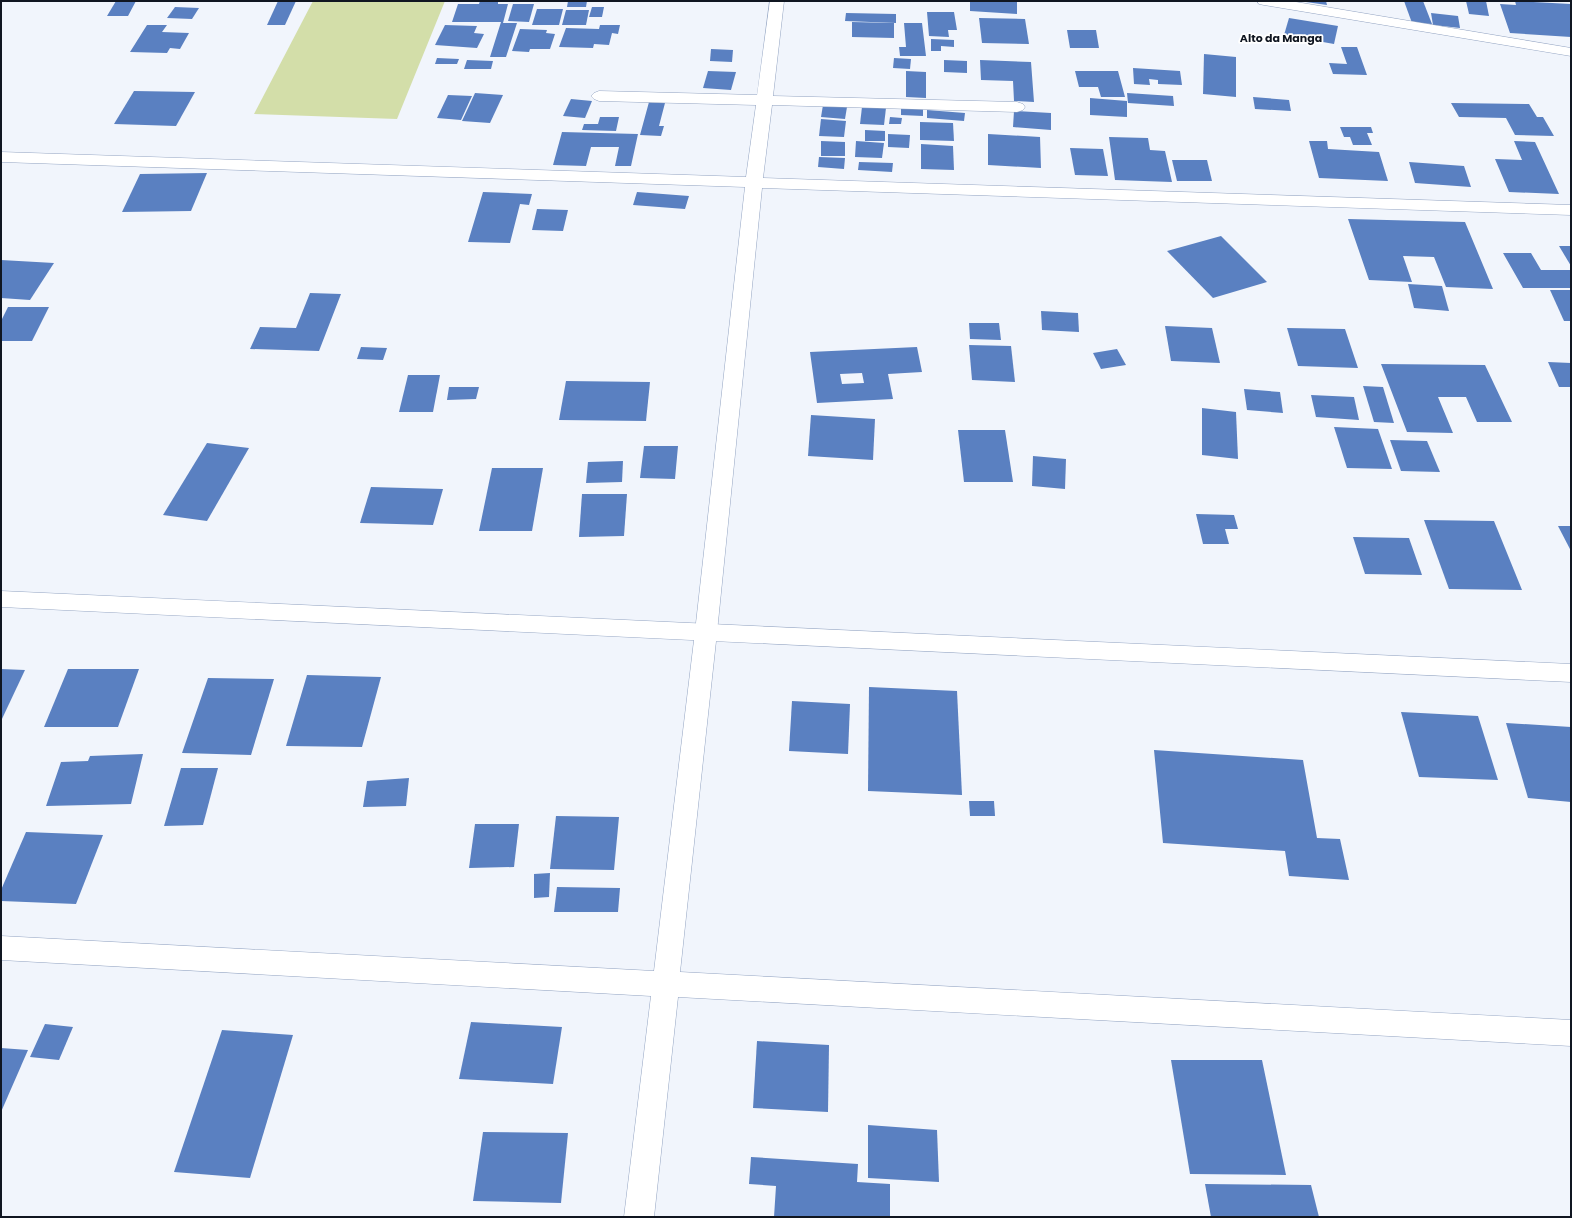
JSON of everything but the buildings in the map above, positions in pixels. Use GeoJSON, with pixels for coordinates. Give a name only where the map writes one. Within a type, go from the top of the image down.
{"type":"FeatureCollection","features":[{"type":"Feature","properties":{"kind":"street"},"geometry":{"type":"LineString","coordinates":[[639,1217],[706,632],[754,182],[777,1]]}},
{"type":"Feature","properties":{"kind":"street"},"geometry":{"type":"LineString","coordinates":[[1264,1],[1571,52]]}},
{"type":"Feature","properties":{"kind":"street"},"geometry":{"type":"LineString","coordinates":[[599,96],[1017,107]]}},
{"type":"Feature","properties":{"kind":"street"},"geometry":{"type":"LineString","coordinates":[[1,157],[1571,210]]}},
{"type":"Feature","properties":{"kind":"street"},"geometry":{"type":"LineString","coordinates":[[1,599],[1571,673]]}},
{"type":"Feature","properties":{"kind":"street"},"geometry":{"type":"LineString","coordinates":[[1,948],[1571,1034]]}},
{"type":"Feature","properties":{"kind":"green space"},"geometry":{"type":"Polygon","coordinates":[[[313,1],[445,1],[397,119],[254,114],[313,1]]]}},
{"type":"Feature","properties":{"kind":"district","name":"Alto da Manga"},"geometry":{"type":"Point","coordinates":[1281,38]}}]}
